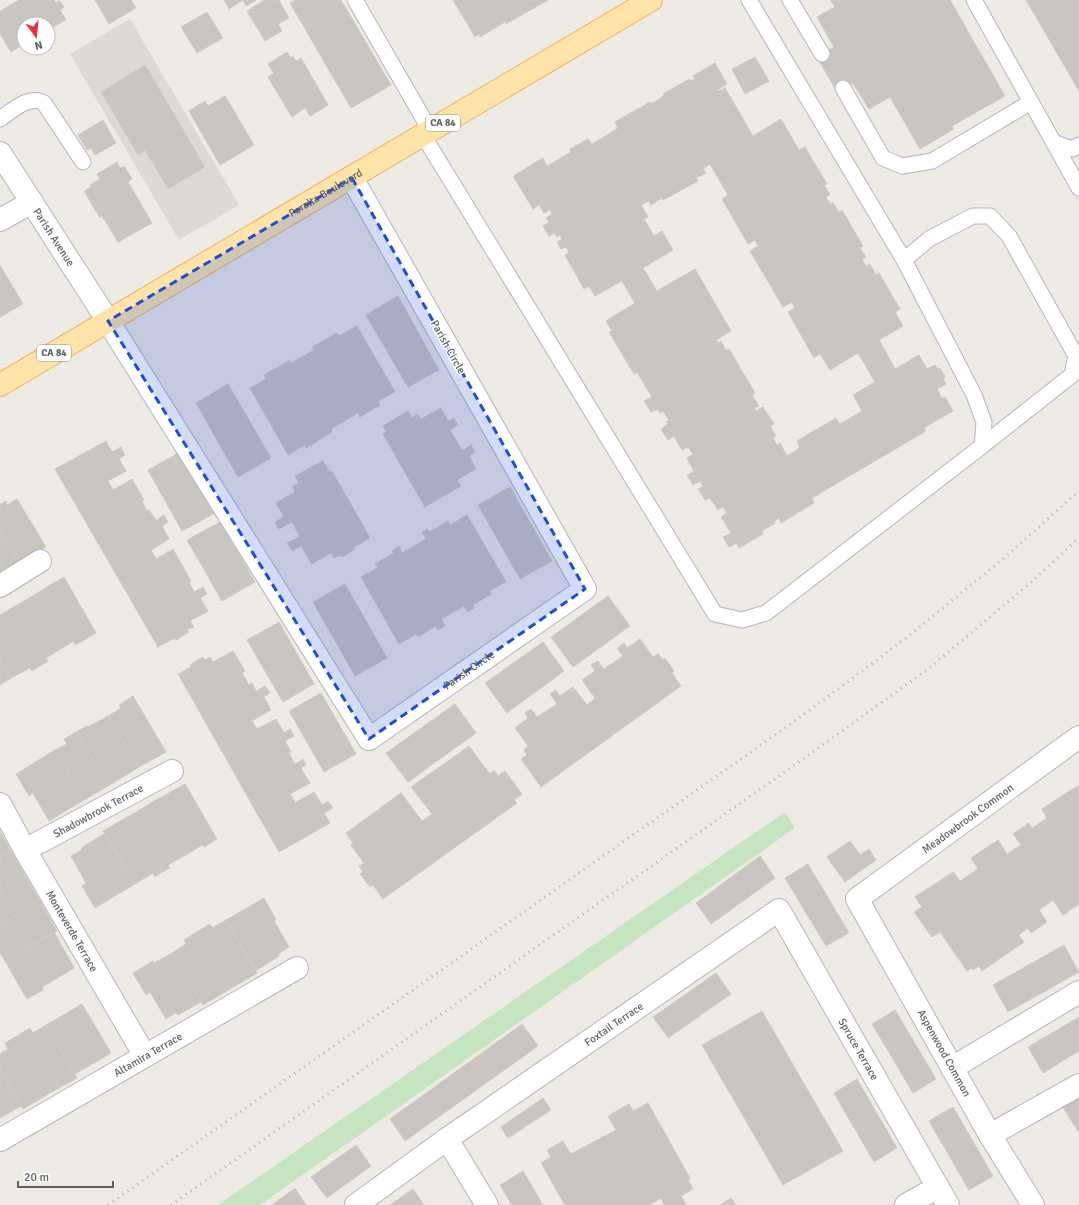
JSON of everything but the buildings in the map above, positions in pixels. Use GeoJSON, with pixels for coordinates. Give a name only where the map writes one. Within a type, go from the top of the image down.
{"type":"FeatureCollection","features":[{"type":"Feature","properties":{"kind":"main road","name":"Peralta Boulevard"},"geometry":{"type":"LineString","coordinates":[[0,385],[352,178],[650,0]]}},
{"type":"Feature","properties":{"kind":"street","name":"Parish Avenue"},"geometry":{"type":"LineString","coordinates":[[0,153],[108,321]]}},
{"type":"Feature","properties":{"kind":"street","name":"Parish Circle"},"geometry":{"type":"LineString","coordinates":[[108,321],[369,739],[585,589],[352,178]]}},
{"type":"Feature","properties":{"kind":"street"},"geometry":{"type":"LineString","coordinates":[[0,220],[32,202]]}},
{"type":"Feature","properties":{"kind":"street"},"geometry":{"type":"LineString","coordinates":[[0,586],[40,561]]}},
{"type":"Feature","properties":{"kind":"street","name":"Meadowbrook Common"},"geometry":{"type":"LineString","coordinates":[[857,899],[1079,737]]}},
{"type":"Feature","properties":{"kind":"street","name":"Shadowbrook Terrace"},"geometry":{"type":"LineString","coordinates":[[25,850],[172,771]]}},
{"type":"Feature","properties":{"kind":"street","name":"Monteverde Terrace"},"geometry":{"type":"LineString","coordinates":[[0,804],[25,850],[145,1056]]}},
{"type":"Feature","properties":{"kind":"street","name":"Aspenwood Common"},"geometry":{"type":"LineString","coordinates":[[857,899],[990,1135],[1033,1205]]}},
{"type":"Feature","properties":{"kind":"street","name":"Foxtail Terrace"},"geometry":{"type":"LineString","coordinates":[[356,1205],[447,1138],[779,910]]}},
{"type":"Feature","properties":{"kind":"street","name":"Spruce Terrace"},"geometry":{"type":"LineString","coordinates":[[779,910],[943,1196],[906,1205]]}},
{"type":"Feature","properties":{"kind":"street","name":"Altamira Terrace"},"geometry":{"type":"LineString","coordinates":[[0,1140],[297,968]]}},
{"type":"Feature","properties":{"kind":"street"},"geometry":{"type":"LineString","coordinates":[[952,1068],[1079,992]]}},
{"type":"Feature","properties":{"kind":"street"},"geometry":{"type":"LineString","coordinates":[[990,1135],[1079,1085]]}},
{"type":"Feature","properties":{"kind":"street"},"geometry":{"type":"LineString","coordinates":[[447,1138],[487,1205]]}},
{"type":"Feature","properties":{"kind":"lane"},"geometry":{"type":"LineString","coordinates":[[355,0],[427,132],[715,614],[742,620],[766,613],[1072,375],[1076,356],[1009,236],[990,216],[973,216],[928,239],[904,260]]}},
{"type":"Feature","properties":{"kind":"lane"},"geometry":{"type":"LineString","coordinates":[[749,0],[904,260],[974,395],[984,422],[982,446]]}},
{"type":"Feature","properties":{"kind":"lane"},"geometry":{"type":"LineString","coordinates":[[790,0],[822,54]]}},
{"type":"Feature","properties":{"kind":"lane"},"geometry":{"type":"LineString","coordinates":[[974,0],[1079,188]]}},
{"type":"Feature","properties":{"kind":"lane"},"geometry":{"type":"LineString","coordinates":[[843,88],[883,158],[902,166],[932,161],[1031,102]]}},
{"type":"Feature","properties":{"kind":"lane"},"geometry":{"type":"LineString","coordinates":[[0,119],[24,103],[40,100],[44,103],[83,162]]}},
{"type":"Feature","properties":{"kind":"lane"},"geometry":{"type":"LineString","coordinates":[[1053,142],[1072,149],[1079,145]]}},
{"type":"Feature","properties":{"kind":"highlighted area"},"geometry":{"type":"Polygon","coordinates":[[[352,178],[585,589],[369,739],[108,321],[352,178]]]}},
{"type":"Feature","properties":{"kind":"shaded area"},"geometry":{"type":"Polygon","coordinates":[[[130,19],[239,205],[179,240],[70,54],[130,19]]]}},
{"type":"Feature","properties":{"kind":"green space"},"geometry":{"type":"Polygon","coordinates":[[[785,812],[795,828],[260,1205],[218,1205],[785,812]]]}},
{"type":"Feature","properties":{"kind":"railway"},"geometry":{"type":"LineString","coordinates":[[108,1205],[799,718],[905,639],[1004,558],[1079,491]]}},
{"type":"Feature","properties":{"kind":"railway"},"geometry":{"type":"LineString","coordinates":[[171,1205],[820,747],[928,669],[1028,585],[1079,538]]}}]}
